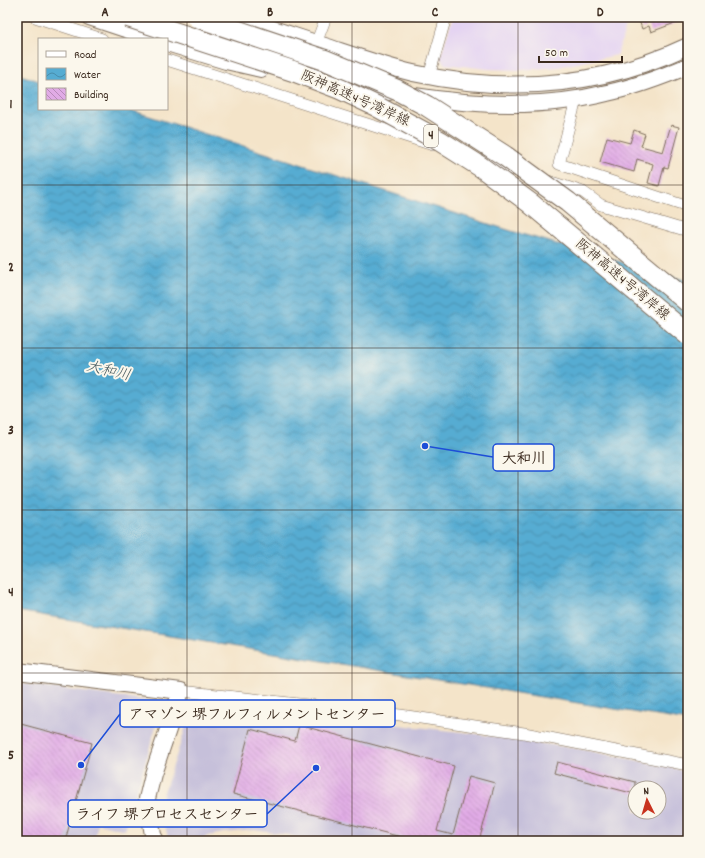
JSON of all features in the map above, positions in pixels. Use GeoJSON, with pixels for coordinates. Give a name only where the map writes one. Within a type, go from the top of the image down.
{"type":"FeatureCollection","features":[{"type":"Feature","properties":{"kind":"highway","name":"阪神高速4号湾岸線"},"geometry":{"type":"LineString","coordinates":[[128,17],[292,71],[340,89],[421,130],[481,167],[530,203],[688,335]]}},
{"type":"Feature","properties":{"kind":"highway","name":"阪神高速4号湾岸線"},"geometry":{"type":"LineString","coordinates":[[197,17],[325,60],[397,90],[427,106],[505,156],[568,202],[688,302]]}},
{"type":"Feature","properties":{"kind":"street"},"geometry":{"type":"LineString","coordinates":[[35,17],[99,38]]}},
{"type":"Feature","properties":{"kind":"street"},"geometry":{"type":"LineString","coordinates":[[89,17],[152,38]]}},
{"type":"Feature","properties":{"kind":"street"},"geometry":{"type":"LineString","coordinates":[[236,17],[386,66],[429,76],[490,84],[525,85],[591,79],[651,62],[688,46]]}},
{"type":"Feature","properties":{"kind":"street"},"geometry":{"type":"LineString","coordinates":[[303,78],[326,17]]}},
{"type":"Feature","properties":{"kind":"street"},"geometry":{"type":"LineString","coordinates":[[429,76],[446,17]]}},
{"type":"Feature","properties":{"kind":"street"},"geometry":{"type":"LineString","coordinates":[[168,43],[226,61],[303,78],[439,100],[490,104],[547,103],[576,100],[636,85],[688,66]]}},
{"type":"Feature","properties":{"kind":"street"},"geometry":{"type":"LineString","coordinates":[[168,60],[583,192],[601,205],[688,231]]}},
{"type":"Feature","properties":{"kind":"street"},"geometry":{"type":"LineString","coordinates":[[576,100],[559,164],[688,207]]}},
{"type":"Feature","properties":{"kind":"street"},"geometry":{"type":"LineString","coordinates":[[17,671],[415,717],[524,734],[688,765]]}},
{"type":"Feature","properties":{"kind":"street"},"geometry":{"type":"LineString","coordinates":[[156,841],[153,835],[147,799],[153,774],[181,690]]}},
{"type":"Feature","properties":{"kind":"shaded area"},"geometry":{"type":"Polygon","coordinates":[[[453,17],[629,17],[617,55],[558,67],[522,70],[488,69],[445,64],[440,58],[453,17]]]}},
{"type":"Feature","properties":{"kind":"shaded area"},"geometry":{"type":"Polygon","coordinates":[[[17,683],[159,702],[162,706],[125,830],[98,823],[94,841],[17,841],[17,683]]]}},
{"type":"Feature","properties":{"kind":"shaded area"},"geometry":{"type":"Polygon","coordinates":[[[202,703],[470,733],[579,749],[688,772],[688,841],[311,841],[289,835],[254,830],[223,833],[208,836],[197,841],[177,841],[168,838],[160,804],[191,712],[202,703]]]}},
{"type":"Feature","properties":{"kind":"water"},"geometry":{"type":"Polygon","coordinates":[[[17,74],[38,81],[38,110],[130,110],[511,231],[688,281],[688,721],[17,611],[17,74]]]}},
{"type":"Feature","properties":{"kind":"building"},"geometry":{"type":"Polygon","coordinates":[[[638,17],[688,18],[651,32],[649,26],[642,29],[638,17]]]}},
{"type":"Feature","properties":{"kind":"building"},"geometry":{"type":"Polygon","coordinates":[[[671,125],[679,127],[668,168],[664,167],[659,186],[648,183],[653,164],[637,159],[634,172],[600,162],[607,137],[630,143],[634,130],[645,134],[641,146],[663,152],[671,125]]]}},
{"type":"Feature","properties":{"kind":"building"},"geometry":{"type":"Polygon","coordinates":[[[17,723],[92,743],[65,841],[17,841],[17,723]]]}},
{"type":"Feature","properties":{"kind":"building"},"geometry":{"type":"Polygon","coordinates":[[[299,725],[454,766],[437,831],[453,835],[469,776],[495,783],[479,841],[417,841],[233,794],[250,729],[295,741],[299,725]]]}},
{"type":"Feature","properties":{"kind":"building"},"geometry":{"type":"Polygon","coordinates":[[[557,762],[627,780],[627,792],[554,773],[557,762]]]}},
{"type":"Feature","properties":{"kind":"place","name":"大和川"},"geometry":{"type":"Point","coordinates":[425,446]}},
{"type":"Feature","properties":{"kind":"place","name":"アマゾン 堺フルフィルメントセンター"},"geometry":{"type":"Point","coordinates":[81,765]}},
{"type":"Feature","properties":{"kind":"place","name":"ライフ 堺プロセスセンター"},"geometry":{"type":"Point","coordinates":[316,768]}}]}
